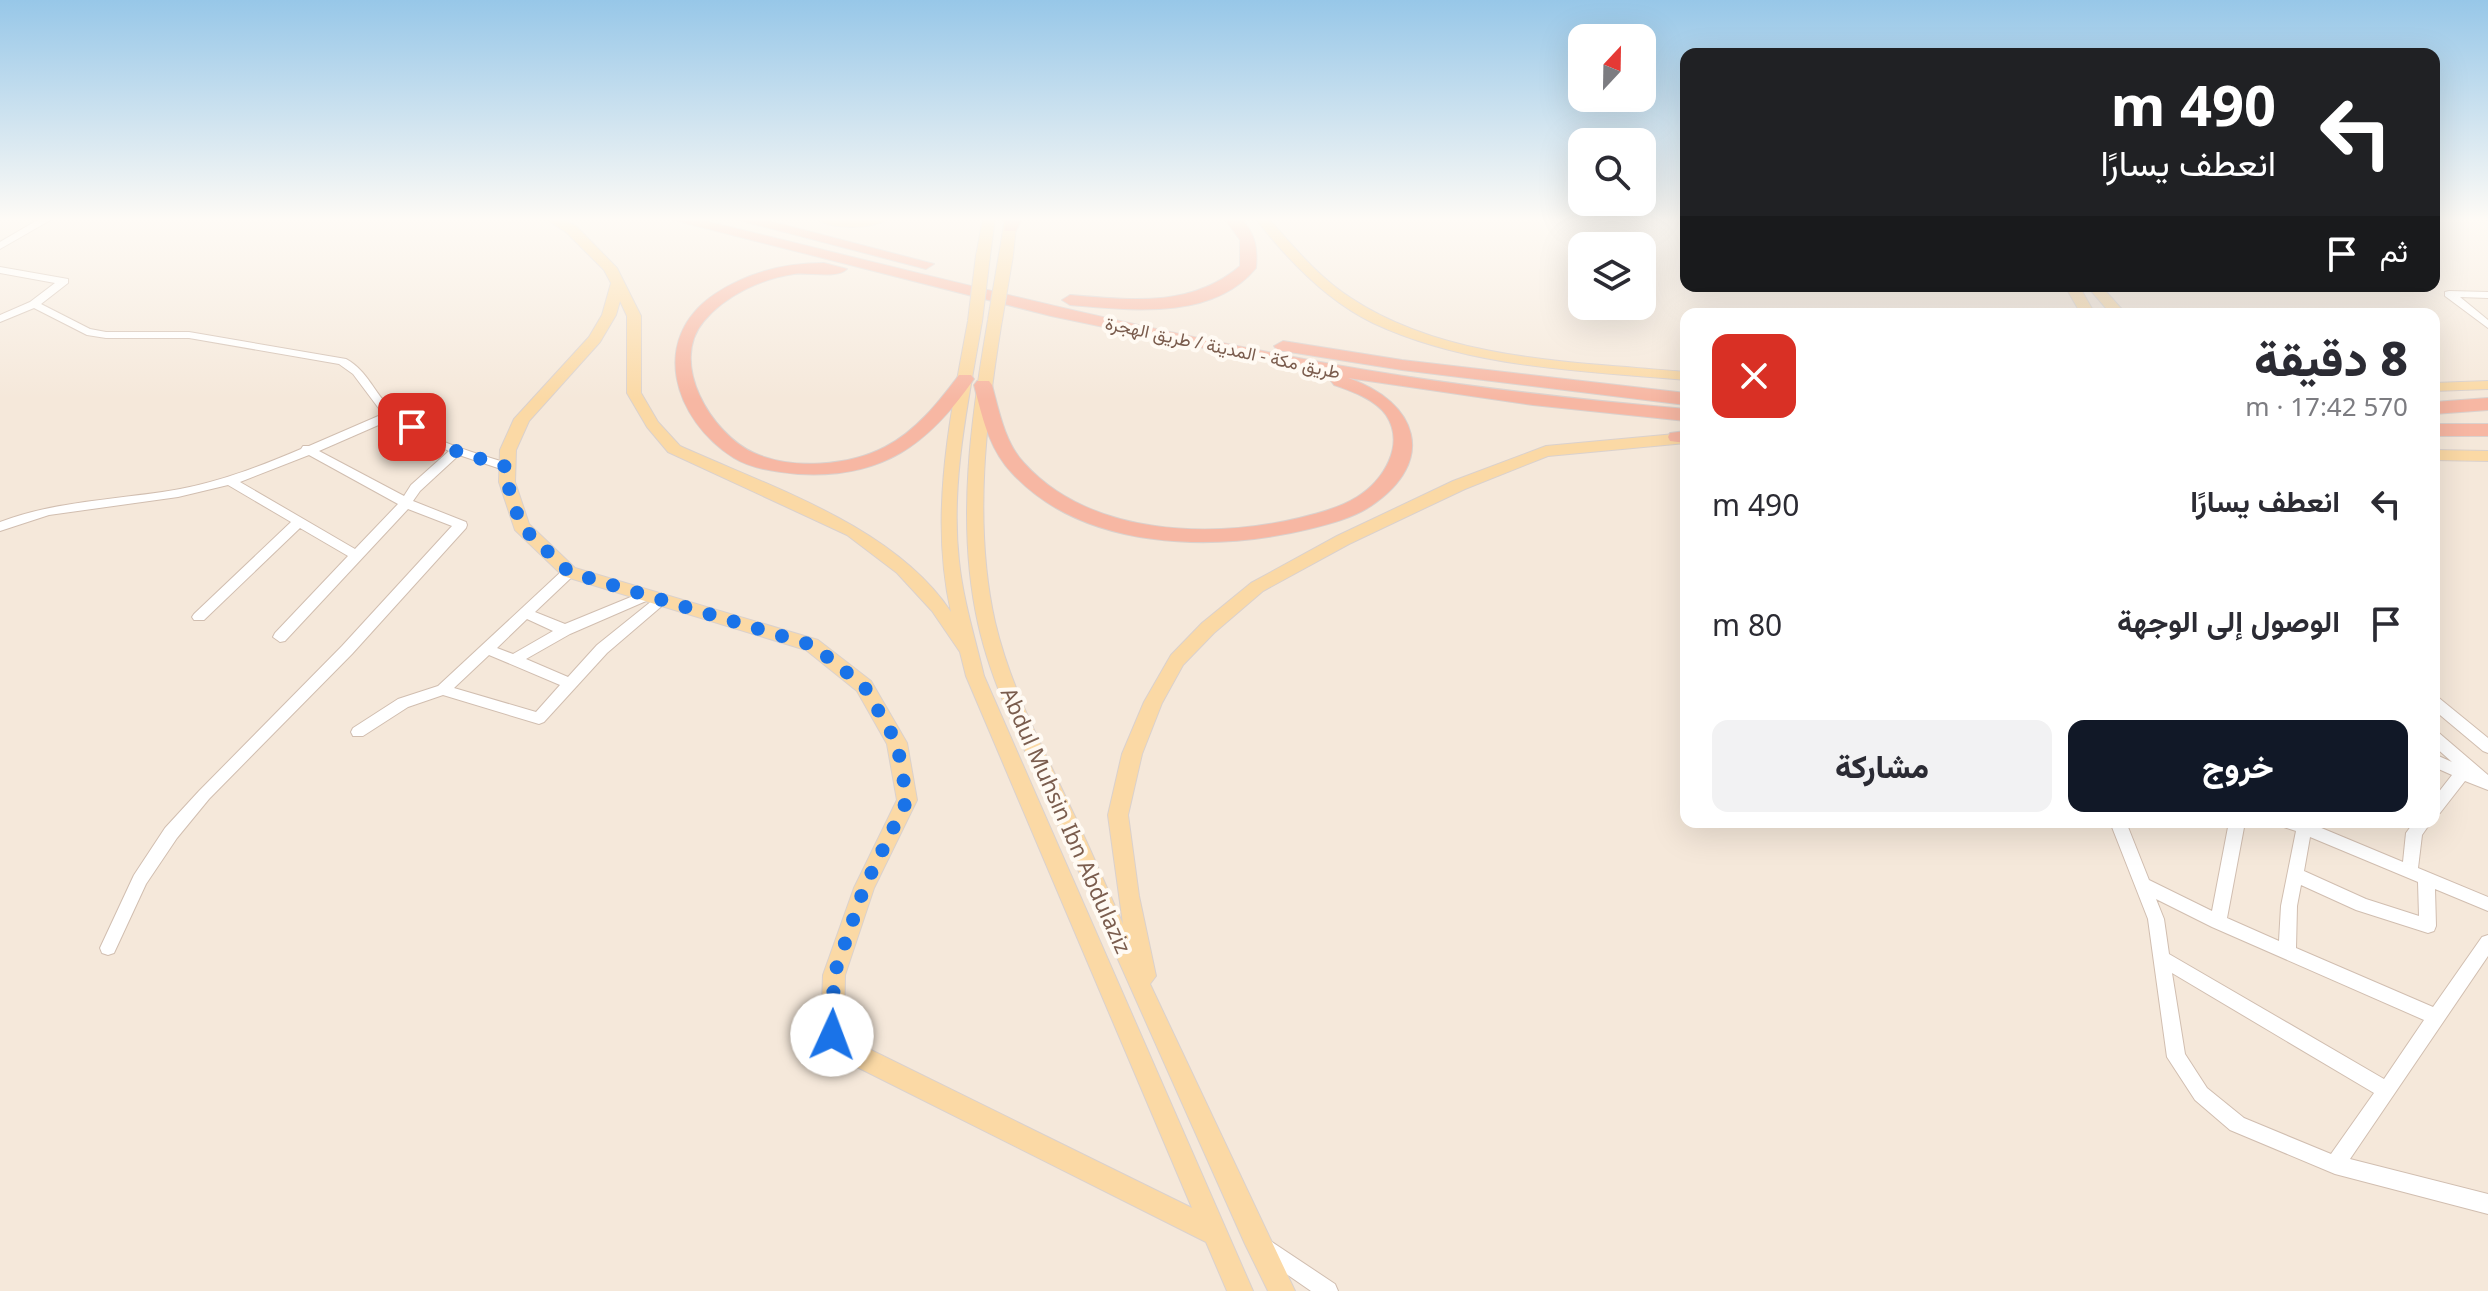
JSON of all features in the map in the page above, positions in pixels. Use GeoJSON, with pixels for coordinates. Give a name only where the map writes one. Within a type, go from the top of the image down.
{"type":"FeatureCollection","features":[{"type":"Feature","properties":{"kind":"highway"},"geometry":{"type":"LineString","coordinates":[[757,278],[719,299],[691,325],[683,347],[690,395],[713,432],[742,455],[770,465],[844,468],[911,441],[974,382],[999,442],[1025,476],[1078,511],[1137,529],[1196,537],[1242,536],[1295,526],[1351,510],[1379,491],[1397,468],[1403,446],[1396,415],[1363,389],[1278,360]]}},
{"type":"Feature","properties":{"kind":"highway"},"geometry":{"type":"LineString","coordinates":[[914,278],[928,280]]}},
{"type":"Feature","properties":{"kind":"highway","name":"طريق مكة - المدينة / طريق الهجرة"},"geometry":{"type":"LineString","coordinates":[[921,278],[1278,360],[1399,382],[1572,405],[1680,414]]}},
{"type":"Feature","properties":{"kind":"highway","name":"طريق مكة - المدينة / طريق الهجرة"},"geometry":{"type":"LineString","coordinates":[[979,278],[1282,345],[1402,365],[1680,398]]}},
{"type":"Feature","properties":{"kind":"highway"},"geometry":{"type":"LineString","coordinates":[[1070,300],[1175,304],[1221,291],[1236,278]]}},
{"type":"Feature","properties":{"kind":"highway"},"geometry":{"type":"LineString","coordinates":[[2440,410],[2488,404]]}},
{"type":"Feature","properties":{"kind":"highway"},"geometry":{"type":"LineString","coordinates":[[2440,411],[2488,413]]}},
{"type":"Feature","properties":{"kind":"highway"},"geometry":{"type":"LineString","coordinates":[[2440,433],[2488,430]]}},
{"type":"Feature","properties":{"kind":"highway"},"geometry":{"type":"LineString","coordinates":[[2440,433],[2488,436]]}},
{"type":"Feature","properties":{"kind":"main road"},"geometry":{"type":"LineString","coordinates":[[614,278],[634,316],[634,393],[652,424],[674,449],[853,531],[903,569],[938,607],[971,659]]}},
{"type":"Feature","properties":{"kind":"main road"},"geometry":{"type":"LineString","coordinates":[[984,278],[985,320]]}},
{"type":"Feature","properties":{"kind":"main road"},"geometry":{"type":"LineString","coordinates":[[985,320],[998,278]]}},
{"type":"Feature","properties":{"kind":"main road"},"geometry":{"type":"LineString","coordinates":[[1319,278],[1345,301],[1396,328],[1447,346],[1680,375]]}},
{"type":"Feature","properties":{"kind":"main road"},"geometry":{"type":"LineString","coordinates":[[617,284],[609,315],[592,343],[522,419],[508,450],[507,482],[521,526],[569,572],[812,645],[864,686],[897,743],[907,800],[864,888],[834,975],[832,1035],[865,1059],[1215,1233]]}},
{"type":"Feature","properties":{"kind":"main road"},"geometry":{"type":"LineString","coordinates":[[2099,292],[2114,308]]}},
{"type":"Feature","properties":{"kind":"main road","name":"Abdul Muhsin Ibn Abdulaziz"},"geometry":{"type":"LineString","coordinates":[[985,320],[974,382],[951,458],[949,542],[975,676],[1240,1291]]}},
{"type":"Feature","properties":{"kind":"main road"},"geometry":{"type":"LineString","coordinates":[[592,343],[616,330],[633,337]]}},
{"type":"Feature","properties":{"kind":"main road","name":"Abdul Muhsin Ibn Abdulaziz"},"geometry":{"type":"LineString","coordinates":[[974,382],[982,593],[999,664],[1152,1014],[1282,1291]]}},
{"type":"Feature","properties":{"kind":"main road"},"geometry":{"type":"LineString","coordinates":[[2440,387],[2488,385]]}},
{"type":"Feature","properties":{"kind":"main road"},"geometry":{"type":"LineString","coordinates":[[1152,1014],[1128,896],[1118,815],[1137,741],[1153,702],[1177,660],[1208,628],[1257,587],[1343,540],[1459,485],[1546,451],[1680,438]]}},
{"type":"Feature","properties":{"kind":"main road"},"geometry":{"type":"LineString","coordinates":[[2440,455],[2488,456]]}},
{"type":"Feature","properties":{"kind":"street"},"geometry":{"type":"LineString","coordinates":[[0,319],[34,304],[64,281],[48,278]]}},
{"type":"Feature","properties":{"kind":"street"},"geometry":{"type":"LineString","coordinates":[[2488,295],[2449,294],[2488,325]]}},
{"type":"Feature","properties":{"kind":"street"},"geometry":{"type":"LineString","coordinates":[[34,304],[87,332],[106,335],[189,335],[342,361],[353,365],[391,415],[456,451],[507,467]]}},
{"type":"Feature","properties":{"kind":"street"},"geometry":{"type":"LineString","coordinates":[[0,527],[31,512],[166,497],[228,480],[391,415]]}},
{"type":"Feature","properties":{"kind":"street"},"geometry":{"type":"LineString","coordinates":[[108,948],[140,880],[171,833],[204,795],[347,650],[461,525],[406,503],[307,449]]}},
{"type":"Feature","properties":{"kind":"street"},"geometry":{"type":"LineString","coordinates":[[280,637],[406,503],[415,488],[456,451]]}},
{"type":"Feature","properties":{"kind":"street"},"geometry":{"type":"LineString","coordinates":[[228,480],[356,555]]}},
{"type":"Feature","properties":{"kind":"street"},"geometry":{"type":"LineString","coordinates":[[199,617],[299,522]]}},
{"type":"Feature","properties":{"kind":"street"},"geometry":{"type":"LineString","coordinates":[[358,732],[403,703],[443,690],[569,572]]}},
{"type":"Feature","properties":{"kind":"street"},"geometry":{"type":"LineString","coordinates":[[514,660],[565,630],[655,597]]}},
{"type":"Feature","properties":{"kind":"street"},"geometry":{"type":"LineString","coordinates":[[443,690],[538,719],[569,683],[655,597]]}},
{"type":"Feature","properties":{"kind":"street"},"geometry":{"type":"LineString","coordinates":[[525,613],[565,630]]}},
{"type":"Feature","properties":{"kind":"street"},"geometry":{"type":"LineString","coordinates":[[487,649],[569,683]]}},
{"type":"Feature","properties":{"kind":"street"},"geometry":{"type":"LineString","coordinates":[[2440,707],[2488,747]]}},
{"type":"Feature","properties":{"kind":"street"},"geometry":{"type":"LineString","coordinates":[[2440,742],[2488,785]]}},
{"type":"Feature","properties":{"kind":"street"},"geometry":{"type":"LineString","coordinates":[[2440,763],[2488,785]]}},
{"type":"Feature","properties":{"kind":"street"},"geometry":{"type":"LineString","coordinates":[[2440,802],[2462,774]]}},
{"type":"Feature","properties":{"kind":"street"},"geometry":{"type":"LineString","coordinates":[[2120,828],[2156,919],[2176,1057],[2201,1094],[2237,1124],[2335,1165],[2488,1204]]}},
{"type":"Feature","properties":{"kind":"street"},"geometry":{"type":"LineString","coordinates":[[2218,922],[2236,828]]}},
{"type":"Feature","properties":{"kind":"street"},"geometry":{"type":"LineString","coordinates":[[2287,952],[2297,828]]}},
{"type":"Feature","properties":{"kind":"street"},"geometry":{"type":"LineString","coordinates":[[2305,828],[2488,904]]}},
{"type":"Feature","properties":{"kind":"street"},"geometry":{"type":"LineString","coordinates":[[2410,870],[2414,833],[2418,828]]}},
{"type":"Feature","properties":{"kind":"street"},"geometry":{"type":"LineString","coordinates":[[2294,874],[2362,905],[2428,926],[2426,877]]}},
{"type":"Feature","properties":{"kind":"street"},"geometry":{"type":"LineString","coordinates":[[2142,884],[2218,922],[2435,1016]]}},
{"type":"Feature","properties":{"kind":"street"},"geometry":{"type":"LineString","coordinates":[[2335,1165],[2488,942]]}},
{"type":"Feature","properties":{"kind":"street"},"geometry":{"type":"LineString","coordinates":[[2162,958],[2386,1090]]}},
{"type":"Feature","properties":{"kind":"street"},"geometry":{"type":"LineString","coordinates":[[1257,1241],[1328,1291]]}},
{"type":"Feature","properties":{"kind":"shaded area"},"geometry":{"type":"Polygon","coordinates":[[[0,278],[1568,278],[1568,320],[1656,320],[1656,278],[1680,278],[1680,292],[2440,292],[2440,278],[2488,278],[2488,1291],[0,1291],[0,278]]]}},
{"type":"Feature","properties":{"kind":"route"},"geometry":{"type":"LineString","coordinates":[[412,427],[456,451],[507,467],[507,482],[521,526],[569,572],[812,645],[864,686],[897,743],[907,800],[864,888],[834,975],[832,1035]]}}]}
